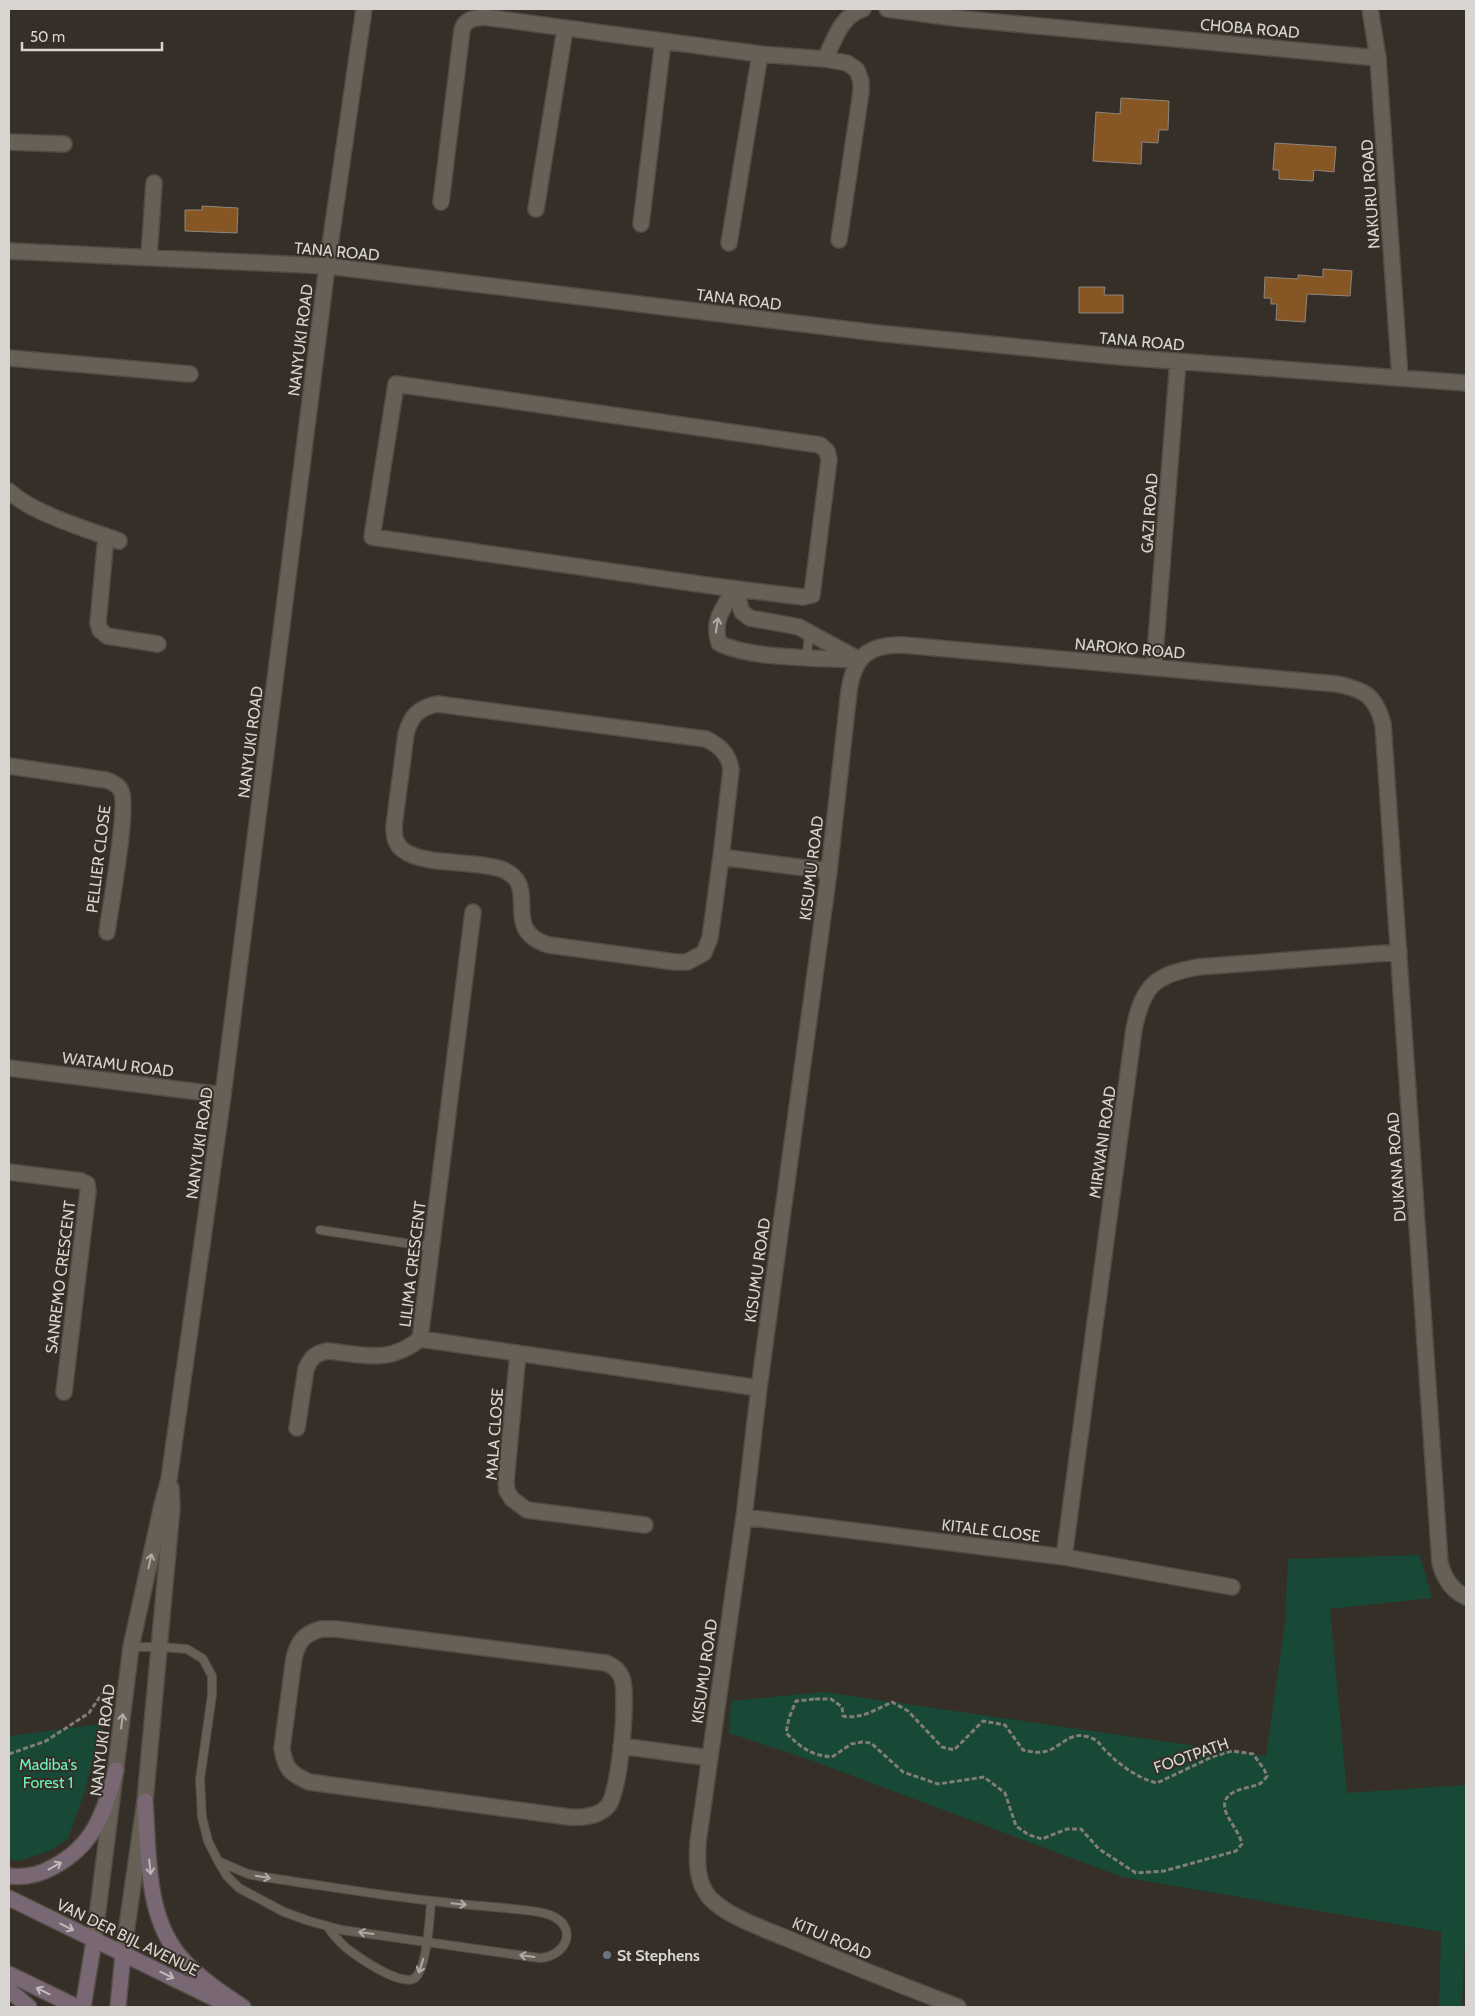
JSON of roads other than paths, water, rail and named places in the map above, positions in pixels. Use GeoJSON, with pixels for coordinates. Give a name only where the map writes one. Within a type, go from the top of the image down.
{"type":"FeatureCollection","features":[{"type":"Feature","properties":{"kind":"main road"},"geometry":{"type":"LineString","coordinates":[[9,1876],[32,1876],[44,1872],[66,1860],[80,1849],[99,1822],[106,1806],[116,1770]]}},
{"type":"Feature","properties":{"kind":"main road"},"geometry":{"type":"LineString","coordinates":[[145,1801],[153,1896],[156,1910],[166,1934],[178,1954],[192,1969],[243,2007]]}},
{"type":"Feature","properties":{"kind":"main road","name":"VAN DER BIJL AVENUE"},"geometry":{"type":"LineString","coordinates":[[9,1898],[232,2007]]}},
{"type":"Feature","properties":{"kind":"main road","name":"NANYUKI ROAD"},"geometry":{"type":"LineString","coordinates":[[83,2007],[94,1941]]}},
{"type":"Feature","properties":{"kind":"main road","name":"NANYUKI ROAD"},"geometry":{"type":"LineString","coordinates":[[118,2007],[124,1954]]}},
{"type":"Feature","properties":{"kind":"main road"},"geometry":{"type":"LineString","coordinates":[[9,1974],[77,2007]]}},
{"type":"Feature","properties":{"kind":"main road"},"geometry":{"type":"LineString","coordinates":[[9,1990],[29,2007]]}},
{"type":"Feature","properties":{"kind":"street","name":"NANYUKI ROAD"},"geometry":{"type":"LineString","coordinates":[[94,1941],[131,1647],[162,1505],[170,1479],[223,1095],[327,266],[364,9]]}},
{"type":"Feature","properties":{"kind":"street"},"geometry":{"type":"LineString","coordinates":[[825,59],[846,19],[852,13],[863,9]]}},
{"type":"Feature","properties":{"kind":"street","name":"CHOBA ROAD"},"geometry":{"type":"LineString","coordinates":[[887,9],[946,13],[1378,58]]}},
{"type":"Feature","properties":{"kind":"street","name":"NAKURU ROAD"},"geometry":{"type":"LineString","coordinates":[[1370,9],[1378,58],[1400,378]]}},
{"type":"Feature","properties":{"kind":"street"},"geometry":{"type":"LineString","coordinates":[[441,202],[463,25],[469,19],[484,17],[760,54],[825,59],[852,65],[861,81],[839,240]]}},
{"type":"Feature","properties":{"kind":"street"},"geometry":{"type":"LineString","coordinates":[[536,209],[566,29]]}},
{"type":"Feature","properties":{"kind":"street"},"geometry":{"type":"LineString","coordinates":[[641,224],[663,41]]}},
{"type":"Feature","properties":{"kind":"street"},"geometry":{"type":"LineString","coordinates":[[729,243],[760,54]]}},
{"type":"Feature","properties":{"kind":"street"},"geometry":{"type":"LineString","coordinates":[[9,142],[64,144]]}},
{"type":"Feature","properties":{"kind":"street"},"geometry":{"type":"LineString","coordinates":[[149,257],[154,183]]}},
{"type":"Feature","properties":{"kind":"street","name":"TANA ROAD"},"geometry":{"type":"LineString","coordinates":[[9,251],[327,266],[877,333],[1178,361],[1466,383]]}},
{"type":"Feature","properties":{"kind":"street"},"geometry":{"type":"LineString","coordinates":[[9,358],[190,374]]}},
{"type":"Feature","properties":{"kind":"street","name":"GAZI ROAD"},"geometry":{"type":"LineString","coordinates":[[1154,667],[1178,361]]}},
{"type":"Feature","properties":{"kind":"street"},"geometry":{"type":"LineString","coordinates":[[396,384],[820,446],[827,451],[829,460],[812,595],[803,597],[734,588],[372,537],[396,384]]}},
{"type":"Feature","properties":{"kind":"street"},"geometry":{"type":"LineString","coordinates":[[11,499],[113,538],[98,623],[100,630],[107,636],[158,644]]}},
{"type":"Feature","properties":{"kind":"street"},"geometry":{"type":"LineString","coordinates":[[734,588],[742,612],[750,618],[799,627],[859,660]]}},
{"type":"Feature","properties":{"kind":"street"},"geometry":{"type":"LineString","coordinates":[[734,588],[717,620],[716,631],[719,642],[730,649],[765,654],[859,660]]}},
{"type":"Feature","properties":{"kind":"street","name":"NAROKO ROAD"},"geometry":{"type":"LineString","coordinates":[[859,660],[865,654],[880,646],[903,645],[1337,684],[1364,691],[1378,707],[1383,724]]}},
{"type":"Feature","properties":{"kind":"street","name":"KISUMU ROAD"},"geometry":{"type":"LineString","coordinates":[[702,1885],[698,1872],[698,1842],[744,1517],[759,1388],[829,871],[849,691],[854,670],[859,660]]}},
{"type":"Feature","properties":{"kind":"street"},"geometry":{"type":"LineString","coordinates":[[437,704],[446,704],[706,739],[718,745],[725,752],[730,762],[721,857],[710,938],[704,953],[697,958],[687,962],[675,962],[549,945],[539,942],[524,930],[521,891],[515,878],[510,874],[491,866],[424,858],[404,851],[394,838],[406,734],[410,721],[421,709],[437,704]]}},
{"type":"Feature","properties":{"kind":"street","name":"DUKANA ROAD"},"geometry":{"type":"LineString","coordinates":[[1383,724],[1440,1563],[1443,1573],[1454,1590],[1466,1597]]}},
{"type":"Feature","properties":{"kind":"street","name":"PELLIER CLOSE"},"geometry":{"type":"LineString","coordinates":[[9,766],[106,780],[115,784],[121,791],[123,813],[107,932]]}},
{"type":"Feature","properties":{"kind":"street"},"geometry":{"type":"LineString","coordinates":[[721,857],[829,871]]}},
{"type":"Feature","properties":{"kind":"street","name":"LILIMA CRESCENT"},"geometry":{"type":"LineString","coordinates":[[473,912],[420,1339],[759,1388]]}},
{"type":"Feature","properties":{"kind":"street","name":"MIRWANI ROAD"},"geometry":{"type":"LineString","coordinates":[[1064,1557],[1134,1029],[1140,1005],[1149,989],[1161,978],[1174,971],[1198,967],[1399,952]]}},
{"type":"Feature","properties":{"kind":"street","name":"WATAMU ROAD"},"geometry":{"type":"LineString","coordinates":[[9,1068],[223,1095]]}},
{"type":"Feature","properties":{"kind":"street","name":"SANREMO CRESCENT"},"geometry":{"type":"LineString","coordinates":[[9,1172],[81,1181],[87,1184],[88,1191],[64,1392]]}},
{"type":"Feature","properties":{"kind":"street"},"geometry":{"type":"LineString","coordinates":[[296,1428],[306,1368],[314,1356],[320,1352],[328,1351],[385,1356],[406,1350],[420,1339]]}},
{"type":"Feature","properties":{"kind":"street","name":"MALA CLOSE"},"geometry":{"type":"LineString","coordinates":[[518,1353],[506,1468],[507,1491],[512,1499],[527,1510],[644,1525]]}},
{"type":"Feature","properties":{"kind":"street","name":"NANYUKI ROAD"},"geometry":{"type":"LineString","coordinates":[[124,1954],[145,1801],[172,1507],[170,1479]]}},
{"type":"Feature","properties":{"kind":"street","name":"KITALE CLOSE"},"geometry":{"type":"LineString","coordinates":[[744,1517],[1064,1557],[1232,1587]]}},
{"type":"Feature","properties":{"kind":"street"},"geometry":{"type":"LineString","coordinates":[[321,1629],[336,1629],[606,1663],[613,1666],[621,1677],[624,1687],[625,1706],[621,1746],[612,1798],[608,1806],[601,1811],[581,1818],[309,1782],[296,1776],[288,1769],[283,1760],[282,1748],[297,1645],[303,1637],[311,1632],[321,1629]]}},
{"type":"Feature","properties":{"kind":"street"},"geometry":{"type":"LineString","coordinates":[[621,1746],[710,1758]]}},
{"type":"Feature","properties":{"kind":"street","name":"KITUI ROAD"},"geometry":{"type":"LineString","coordinates":[[702,1885],[708,1896],[716,1903],[747,1921],[846,1964],[958,2007]]}},
{"type":"Feature","properties":{"kind":"lane"},"geometry":{"type":"LineString","coordinates":[[807,656],[809,631]]}},
{"type":"Feature","properties":{"kind":"lane"},"geometry":{"type":"LineString","coordinates":[[320,1230],[431,1246]]}},
{"type":"Feature","properties":{"kind":"lane"},"geometry":{"type":"LineString","coordinates":[[131,1647],[187,1650],[203,1659],[212,1676],[212,1695],[200,1779],[200,1796],[205,1832],[218,1860],[227,1876],[239,1888],[284,1912],[342,1930],[539,1958],[552,1956],[559,1952],[566,1939],[566,1931],[563,1924],[550,1915],[528,1910],[431,1901],[263,1877],[248,1874],[218,1860]]}},
{"type":"Feature","properties":{"kind":"lane"},"geometry":{"type":"LineString","coordinates":[[326,1926],[342,1944],[360,1959],[394,1977],[403,1980],[416,1978],[428,1942],[431,1901]]}},
{"type":"Feature","properties":{"kind":"place","name":"St Stephens"},"geometry":{"type":"Point","coordinates":[607,1955]}},
{"type":"Feature","properties":{"kind":"park label","name":"Madiba's Forest 1"},"geometry":{"type":"Point","coordinates":[48,1773]}}]}
